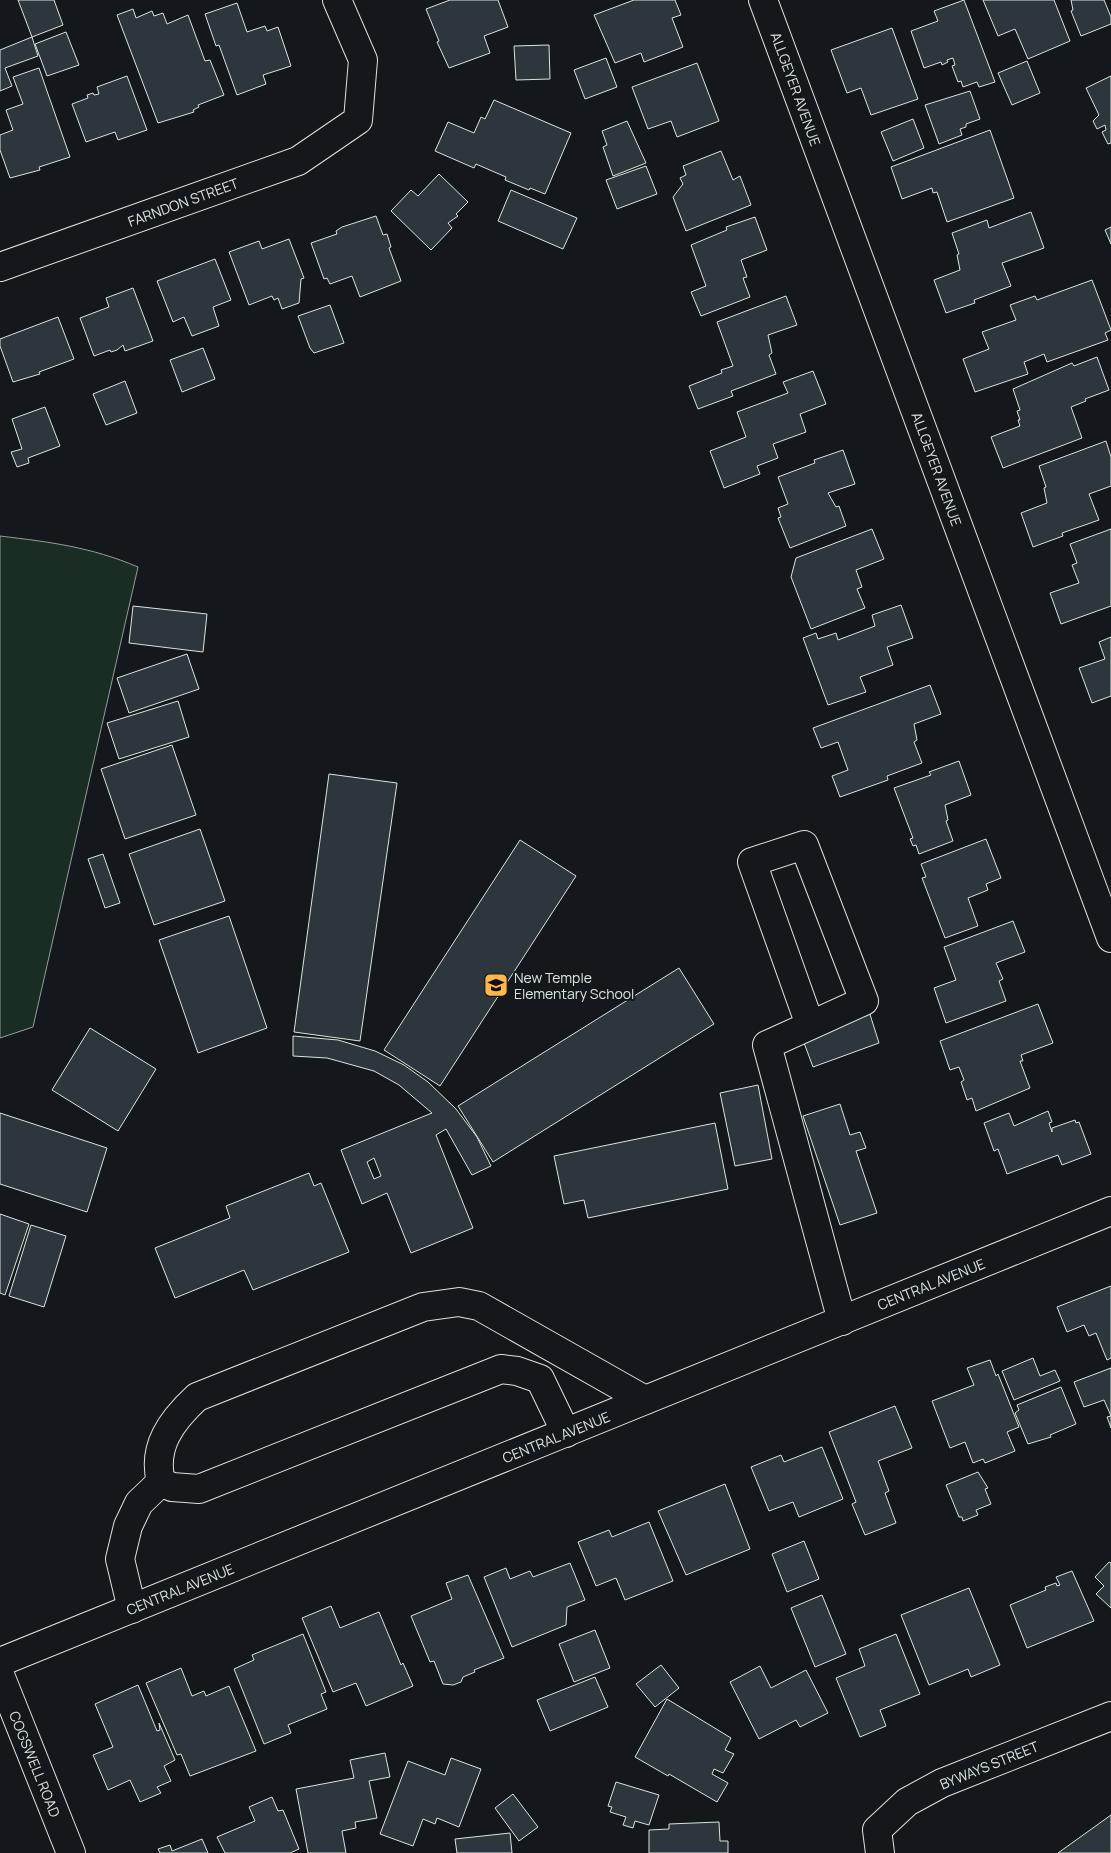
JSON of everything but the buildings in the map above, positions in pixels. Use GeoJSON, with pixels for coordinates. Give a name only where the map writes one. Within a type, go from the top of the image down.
{"type":"FeatureCollection","features":[{"type":"Feature","properties":{"kind":"street","name":"FARNDON STREET"},"geometry":{"type":"LineString","coordinates":[[0,267],[298,161],[358,120],[363,60],[337,0]]}},
{"type":"Feature","properties":{"kind":"street","name":"ALLGEYER AVENUE"},"geometry":{"type":"LineString","coordinates":[[763,0],[1111,938]]}},
{"type":"Feature","properties":{"kind":"street"},"geometry":{"type":"LineString","coordinates":[[810,1026],[752,862],[804,845],[864,1001],[810,1026],[767,1045],[842,1320]]}},
{"type":"Feature","properties":{"kind":"street","name":"CENTRAL AVENUE"},"geometry":{"type":"LineString","coordinates":[[0,1662],[1111,1211]]}},
{"type":"Feature","properties":{"kind":"street"},"geometry":{"type":"LineString","coordinates":[[161,1482],[157,1466],[162,1443],[181,1412],[197,1397],[423,1307],[459,1302],[479,1306],[645,1400]]}},
{"type":"Feature","properties":{"kind":"street"},"geometry":{"type":"LineString","coordinates":[[161,1482],[172,1487],[199,1489],[500,1369],[516,1371],[540,1379],[566,1433]]}},
{"type":"Feature","properties":{"kind":"street"},"geometry":{"type":"LineString","coordinates":[[132,1609],[120,1559],[128,1526],[139,1503],[161,1482]]}},
{"type":"Feature","properties":{"kind":"street","name":"COGSWELL ROAD"},"geometry":{"type":"LineString","coordinates":[[0,1675],[71,1853]]}},
{"type":"Feature","properties":{"kind":"street","name":"BYWAYS STREET"},"geometry":{"type":"LineString","coordinates":[[878,1841],[907,1802],[942,1783],[1111,1716]]}},
{"type":"Feature","properties":{"kind":"green space"},"geometry":{"type":"Polygon","coordinates":[[[0,536],[53,543],[87,550],[138,567],[33,1027],[0,1038],[0,536]]]}},
{"type":"Feature","properties":{"kind":"place","name":"New Temple Elementary School"},"geometry":{"type":"Point","coordinates":[496,985]}}]}
